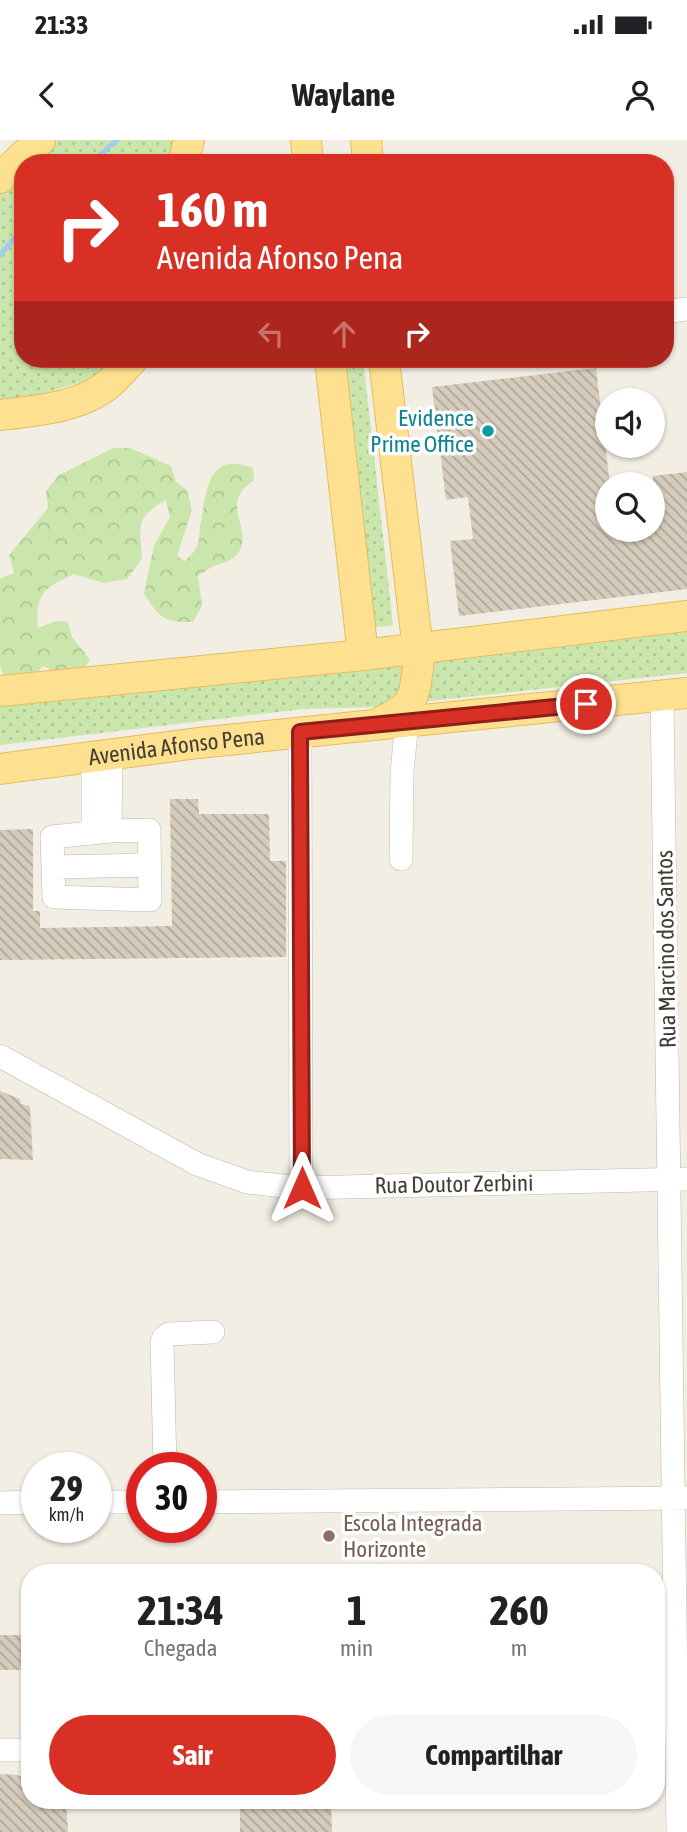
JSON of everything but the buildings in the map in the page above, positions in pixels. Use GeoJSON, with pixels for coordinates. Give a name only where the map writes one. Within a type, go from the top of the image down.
{"type":"FeatureCollection","features":[{"type":"Feature","properties":{"kind":"main road"},"geometry":{"type":"LineString","coordinates":[[25,154],[40,140]]}},
{"type":"Feature","properties":{"kind":"main road"},"geometry":{"type":"LineString","coordinates":[[0,178],[14,165]]}},
{"type":"Feature","properties":{"kind":"main road"},"geometry":{"type":"LineString","coordinates":[[0,415],[34,411],[84,398],[108,384],[124,368]]}},
{"type":"Feature","properties":{"kind":"main road"},"geometry":{"type":"LineString","coordinates":[[331,368],[363,655]]}},
{"type":"Feature","properties":{"kind":"main road"},"geometry":{"type":"LineString","coordinates":[[372,726],[410,704],[419,659],[385,368]]}},
{"type":"Feature","properties":{"kind":"main road"},"geometry":{"type":"LineString","coordinates":[[0,691],[363,655],[687,616]]}},
{"type":"Feature","properties":{"kind":"main road","name":"Avenida Afonso Pena"},"geometry":{"type":"LineString","coordinates":[[0,769],[300,732],[675,694]]}},
{"type":"Feature","properties":{"kind":"street","name":"Rua Marcino dos Santos"},"geometry":{"type":"LineString","coordinates":[[675,694],[681,1498],[673,1745],[678,1832]]}},
{"type":"Feature","properties":{"kind":"street"},"geometry":{"type":"LineString","coordinates":[[401,859],[402,772],[407,722]]}},
{"type":"Feature","properties":{"kind":"street"},"geometry":{"type":"LineString","coordinates":[[300,732],[302,1188]]}},
{"type":"Feature","properties":{"kind":"street"},"geometry":{"type":"LineString","coordinates":[[102,756],[102,832]]}},
{"type":"Feature","properties":{"kind":"street"},"geometry":{"type":"LineString","coordinates":[[149,830],[150,866],[150,900],[54,897],[52,837],[149,830]]}},
{"type":"Feature","properties":{"kind":"street"},"geometry":{"type":"LineString","coordinates":[[53,866],[150,866]]}},
{"type":"Feature","properties":{"kind":"street","name":"Rua Doutor Zerbini"},"geometry":{"type":"LineString","coordinates":[[0,1056],[197,1164],[247,1182],[302,1188],[678,1179]]}},
{"type":"Feature","properties":{"kind":"street"},"geometry":{"type":"LineString","coordinates":[[164,1452],[164,1337],[169,1334],[213,1332]]}},
{"type":"Feature","properties":{"kind":"street"},"geometry":{"type":"LineString","coordinates":[[217,1502],[681,1498]]}},
{"type":"Feature","properties":{"kind":"street"},"geometry":{"type":"LineString","coordinates":[[0,1503],[21,1502]]}},
{"type":"Feature","properties":{"kind":"street"},"geometry":{"type":"LineString","coordinates":[[0,1750],[21,1750]]}},
{"type":"Feature","properties":{"kind":"green space"},"geometry":{"type":"Polygon","coordinates":[[[51,140],[176,140],[173,154],[36,154],[51,140]]]}},
{"type":"Feature","properties":{"kind":"green space"},"geometry":{"type":"Polygon","coordinates":[[[14,175],[14,368],[104,368],[91,379],[21,400],[0,401],[0,188],[14,175]]]}},
{"type":"Feature","properties":{"kind":"green space"},"geometry":{"type":"Polygon","coordinates":[[[340,368],[364,368],[393,625],[369,628],[340,368]]]}},
{"type":"Feature","properties":{"kind":"green space"},"geometry":{"type":"Polygon","coordinates":[[[113,448],[130,448],[171,466],[176,482],[187,490],[192,510],[177,556],[185,561],[197,545],[205,496],[213,475],[227,464],[253,468],[254,480],[238,498],[243,541],[240,550],[231,559],[198,576],[202,606],[193,622],[169,620],[159,614],[144,594],[154,545],[170,517],[166,500],[148,512],[141,524],[142,559],[127,579],[104,583],[74,574],[55,583],[40,599],[38,628],[56,621],[68,622],[72,637],[90,660],[81,672],[63,677],[44,666],[32,676],[4,677],[0,665],[0,579],[14,573],[9,555],[48,508],[46,491],[59,475],[113,448]]]}},
{"type":"Feature","properties":{"kind":"green space"},"geometry":{"type":"Polygon","coordinates":[[[687,620],[687,673],[375,707],[303,709],[0,745],[0,703],[687,620]]]}},
{"type":"Feature","properties":{"kind":"waterway"},"geometry":{"type":"LineString","coordinates":[[101,154],[117,140]]}},
{"type":"Feature","properties":{"kind":"waterway"},"geometry":{"type":"LineString","coordinates":[[0,255],[14,239]]}},
{"type":"Feature","properties":{"kind":"place","name":"Evidence Prime Office"},"geometry":{"type":"Point","coordinates":[488,431]}},
{"type":"Feature","properties":{"kind":"place","name":"Escola Integrada Horizonte"},"geometry":{"type":"Point","coordinates":[329,1536]}},
{"type":"Feature","properties":{"kind":"route"},"geometry":{"type":"LineString","coordinates":[[302,1188],[300,732],[586,704]]}}]}
